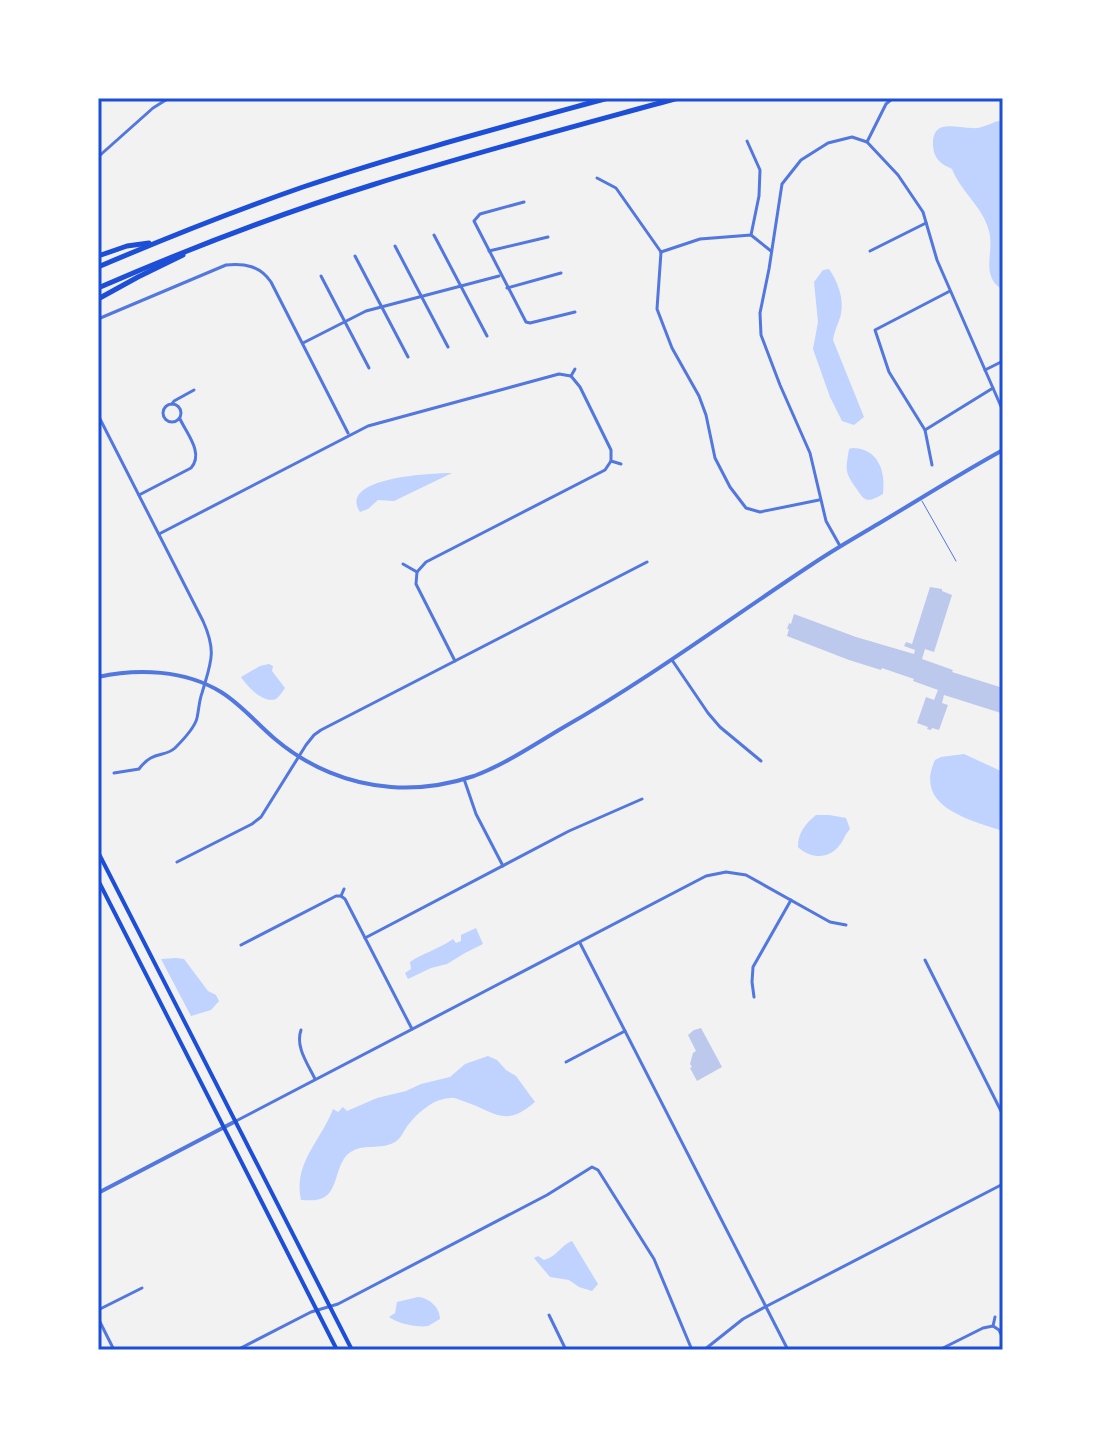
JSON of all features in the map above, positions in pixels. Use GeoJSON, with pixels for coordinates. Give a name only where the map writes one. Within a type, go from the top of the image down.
{"type":"FeatureCollection","features":[{"type":"Feature","properties":{"kind":"highway"},"geometry":{"type":"LineString","coordinates":[[98,267],[238,210],[349,173],[608,98]]}},
{"type":"Feature","properties":{"kind":"highway"},"geometry":{"type":"LineString","coordinates":[[98,288],[223,237],[384,181],[678,98]]}},
{"type":"Feature","properties":{"kind":"highway"},"geometry":{"type":"LineString","coordinates":[[98,299],[223,237]]}},
{"type":"Feature","properties":{"kind":"highway"},"geometry":{"type":"LineString","coordinates":[[98,256],[127,246],[158,241]]}},
{"type":"Feature","properties":{"kind":"main road"},"geometry":{"type":"LineString","coordinates":[[98,852],[352,1350]]}},
{"type":"Feature","properties":{"kind":"main road"},"geometry":{"type":"LineString","coordinates":[[98,880],[337,1350]]}},
{"type":"Feature","properties":{"kind":"street"},"geometry":{"type":"LineString","coordinates":[[98,157],[153,108],[169,98]]}},
{"type":"Feature","properties":{"kind":"street"},"geometry":{"type":"LineString","coordinates":[[867,142],[886,104],[893,98]]}},
{"type":"Feature","properties":{"kind":"street"},"geometry":{"type":"LineString","coordinates":[[840,546],[826,521],[810,453],[761,335],[760,313],[782,184],[801,160],[828,143],[852,137],[867,142],[898,175],[923,212],[937,260],[1003,411]]}},
{"type":"Feature","properties":{"kind":"street"},"geometry":{"type":"LineString","coordinates":[[747,141],[760,170],[759,196],[751,235]]}},
{"type":"Feature","properties":{"kind":"street"},"geometry":{"type":"LineString","coordinates":[[597,178],[616,188],[661,252],[657,309],[672,348],[699,396],[715,458],[730,487],[746,508],[760,512],[820,500]]}},
{"type":"Feature","properties":{"kind":"street"},"geometry":{"type":"LineString","coordinates":[[524,202],[480,214],[474,221],[526,322],[575,312]]}},
{"type":"Feature","properties":{"kind":"street"},"geometry":{"type":"LineString","coordinates":[[870,251],[926,223]]}},
{"type":"Feature","properties":{"kind":"street"},"geometry":{"type":"LineString","coordinates":[[434,235],[487,336]]}},
{"type":"Feature","properties":{"kind":"street"},"geometry":{"type":"LineString","coordinates":[[661,252],[700,239],[751,235],[771,251]]}},
{"type":"Feature","properties":{"kind":"street"},"geometry":{"type":"LineString","coordinates":[[489,251],[548,237]]}},
{"type":"Feature","properties":{"kind":"street"},"geometry":{"type":"LineString","coordinates":[[395,246],[448,347]]}},
{"type":"Feature","properties":{"kind":"street"},"geometry":{"type":"LineString","coordinates":[[355,256],[408,357]]}},
{"type":"Feature","properties":{"kind":"street"},"geometry":{"type":"LineString","coordinates":[[98,319],[226,265],[244,264],[260,270],[271,282],[349,435]]}},
{"type":"Feature","properties":{"kind":"street"},"geometry":{"type":"LineString","coordinates":[[507,288],[561,273]]}},
{"type":"Feature","properties":{"kind":"street"},"geometry":{"type":"LineString","coordinates":[[321,276],[369,368]]}},
{"type":"Feature","properties":{"kind":"street"},"geometry":{"type":"LineString","coordinates":[[303,343],[366,311],[501,276]]}},
{"type":"Feature","properties":{"kind":"street"},"geometry":{"type":"LineString","coordinates":[[932,465],[925,430],[889,372],[875,330],[950,291]]}},
{"type":"Feature","properties":{"kind":"street"},"geometry":{"type":"LineString","coordinates":[[985,370],[1003,361]]}},
{"type":"Feature","properties":{"kind":"street"},"geometry":{"type":"LineString","coordinates":[[571,376],[575,369]]}},
{"type":"Feature","properties":{"kind":"street"},"geometry":{"type":"LineString","coordinates":[[159,534],[349,435],[388,419],[559,374],[571,376],[580,387],[611,450],[611,461],[605,470],[426,562],[417,572],[416,584],[455,661]]}},
{"type":"Feature","properties":{"kind":"street"},"geometry":{"type":"LineString","coordinates":[[925,430],[993,388]]}},
{"type":"Feature","properties":{"kind":"street"},"geometry":{"type":"LineString","coordinates":[[180,419],[171,422],[164,417],[164,408],[194,390]]}},
{"type":"Feature","properties":{"kind":"street"},"geometry":{"type":"LineString","coordinates":[[139,495],[191,468],[196,462],[196,451],[180,419],[181,410],[172,404]]}},
{"type":"Feature","properties":{"kind":"street"},"geometry":{"type":"LineString","coordinates":[[98,415],[209,635],[212,653],[196,722],[173,750],[154,754],[139,769],[114,773]]}},
{"type":"Feature","properties":{"kind":"street"},"geometry":{"type":"LineString","coordinates":[[98,677],[160,673],[205,684],[231,698],[276,740],[300,757],[338,776],[392,787],[430,786],[464,779],[506,761],[610,701],[840,546],[1003,450]]}},
{"type":"Feature","properties":{"kind":"street"},"geometry":{"type":"LineString","coordinates":[[611,461],[621,464]]}},
{"type":"Feature","properties":{"kind":"street"},"geometry":{"type":"LineString","coordinates":[[177,862],[261,817],[314,735],[321,730],[647,562]]}},
{"type":"Feature","properties":{"kind":"street"},"geometry":{"type":"LineString","coordinates":[[403,564],[417,572]]}},
{"type":"Feature","properties":{"kind":"street"},"geometry":{"type":"LineString","coordinates":[[672,660],[720,727],[761,761]]}},
{"type":"Feature","properties":{"kind":"street"},"geometry":{"type":"LineString","coordinates":[[464,779],[476,814],[503,866]]}},
{"type":"Feature","properties":{"kind":"street"},"geometry":{"type":"LineString","coordinates":[[365,938],[590,821],[642,799]]}},
{"type":"Feature","properties":{"kind":"street"},"geometry":{"type":"LineString","coordinates":[[98,1193],[706,876],[716,873],[746,875],[830,922],[846,925]]}},
{"type":"Feature","properties":{"kind":"street"},"geometry":{"type":"LineString","coordinates":[[341,896],[344,889]]}},
{"type":"Feature","properties":{"kind":"street"},"geometry":{"type":"LineString","coordinates":[[241,945],[341,896],[412,1029]]}},
{"type":"Feature","properties":{"kind":"street"},"geometry":{"type":"LineString","coordinates":[[754,997],[753,967],[791,900]]}},
{"type":"Feature","properties":{"kind":"street"},"geometry":{"type":"LineString","coordinates":[[580,943],[788,1350]]}},
{"type":"Feature","properties":{"kind":"street"},"geometry":{"type":"LineString","coordinates":[[925,960],[1003,1115]]}},
{"type":"Feature","properties":{"kind":"street"},"geometry":{"type":"LineString","coordinates":[[301,1030],[299,1044],[315,1079]]}},
{"type":"Feature","properties":{"kind":"street"},"geometry":{"type":"LineString","coordinates":[[566,1062],[625,1031]]}},
{"type":"Feature","properties":{"kind":"street"},"geometry":{"type":"LineString","coordinates":[[237,1350],[317,1310],[330,1307],[547,1195],[592,1167],[598,1170],[654,1259],[692,1350]]}},
{"type":"Feature","properties":{"kind":"street"},"geometry":{"type":"LineString","coordinates":[[704,1350],[743,1319],[1003,1184]]}},
{"type":"Feature","properties":{"kind":"street"},"geometry":{"type":"LineString","coordinates":[[98,1310],[142,1288]]}},
{"type":"Feature","properties":{"kind":"street"},"geometry":{"type":"LineString","coordinates":[[549,1315],[566,1350]]}},
{"type":"Feature","properties":{"kind":"street"},"geometry":{"type":"LineString","coordinates":[[993,1326],[995,1317]]}},
{"type":"Feature","properties":{"kind":"street"},"geometry":{"type":"LineString","coordinates":[[98,1318],[114,1350]]}},
{"type":"Feature","properties":{"kind":"street"},"geometry":{"type":"LineString","coordinates":[[939,1350],[993,1326],[1003,1338]]}},
{"type":"Feature","properties":{"kind":"lane"},"geometry":{"type":"LineString","coordinates":[[920,498],[956,561]]}},
{"type":"Feature","properties":{"kind":"water"},"geometry":{"type":"Polygon","coordinates":[[[1003,122],[1003,290],[990,271],[990,239],[986,222],[952,169],[937,158],[933,146],[936,131],[945,126],[979,128],[1003,122]]]}},
{"type":"Feature","properties":{"kind":"water"},"geometry":{"type":"Polygon","coordinates":[[[829,269],[838,285],[842,302],[833,340],[864,417],[854,425],[842,421],[813,349],[818,322],[814,282],[823,270],[829,269]]]}},
{"type":"Feature","properties":{"kind":"water"},"geometry":{"type":"Polygon","coordinates":[[[849,449],[874,456],[883,477],[883,494],[867,500],[859,493],[847,470],[849,449]]]}},
{"type":"Feature","properties":{"kind":"water"},"geometry":{"type":"Polygon","coordinates":[[[452,473],[394,501],[378,500],[360,512],[357,500],[362,491],[374,484],[409,476],[452,473]]]}},
{"type":"Feature","properties":{"kind":"water"},"geometry":{"type":"Polygon","coordinates":[[[269,664],[285,688],[271,700],[256,693],[241,677],[269,664]]]}},
{"type":"Feature","properties":{"kind":"water"},"geometry":{"type":"Polygon","coordinates":[[[964,754],[1003,772],[1003,831],[948,809],[932,789],[930,776],[935,760],[964,754]]]}},
{"type":"Feature","properties":{"kind":"water"},"geometry":{"type":"Polygon","coordinates":[[[816,815],[846,818],[850,829],[834,851],[822,856],[798,847],[803,829],[816,815]]]}},
{"type":"Feature","properties":{"kind":"water"},"geometry":{"type":"Polygon","coordinates":[[[476,928],[483,944],[447,964],[408,979],[405,973],[411,969],[410,962],[453,939],[456,943],[461,941],[461,935],[476,928]]]}},
{"type":"Feature","properties":{"kind":"water"},"geometry":{"type":"Polygon","coordinates":[[[161,959],[184,959],[208,991],[216,995],[219,1001],[211,1010],[191,1016],[161,959]]]}},
{"type":"Feature","properties":{"kind":"water"},"geometry":{"type":"Polygon","coordinates":[[[488,1056],[516,1076],[535,1102],[515,1115],[507,1116],[454,1098],[438,1101],[419,1113],[395,1142],[359,1148],[348,1154],[326,1196],[301,1200],[304,1163],[333,1109],[338,1112],[343,1107],[347,1111],[377,1098],[450,1077],[465,1064],[488,1056]]]}},
{"type":"Feature","properties":{"kind":"water"},"geometry":{"type":"Polygon","coordinates":[[[572,1241],[598,1284],[592,1291],[569,1280],[550,1277],[534,1258],[549,1258],[572,1241]]]}},
{"type":"Feature","properties":{"kind":"water"},"geometry":{"type":"Polygon","coordinates":[[[418,1297],[433,1304],[440,1319],[428,1326],[419,1326],[389,1317],[395,1313],[397,1302],[418,1297]]]}},
{"type":"Feature","properties":{"kind":"building"},"geometry":{"type":"Polygon","coordinates":[[[930,587],[952,595],[934,652],[925,649],[922,659],[1003,688],[1001,713],[944,695],[942,703],[948,705],[939,730],[927,729],[917,723],[926,697],[934,700],[938,690],[787,636],[794,614],[914,654],[915,650],[904,646],[906,642],[912,644],[930,587]]]}},
{"type":"Feature","properties":{"kind":"building"},"geometry":{"type":"Polygon","coordinates":[[[701,1028],[722,1067],[697,1081],[690,1068],[696,1051],[688,1035],[701,1028]]]}}]}
